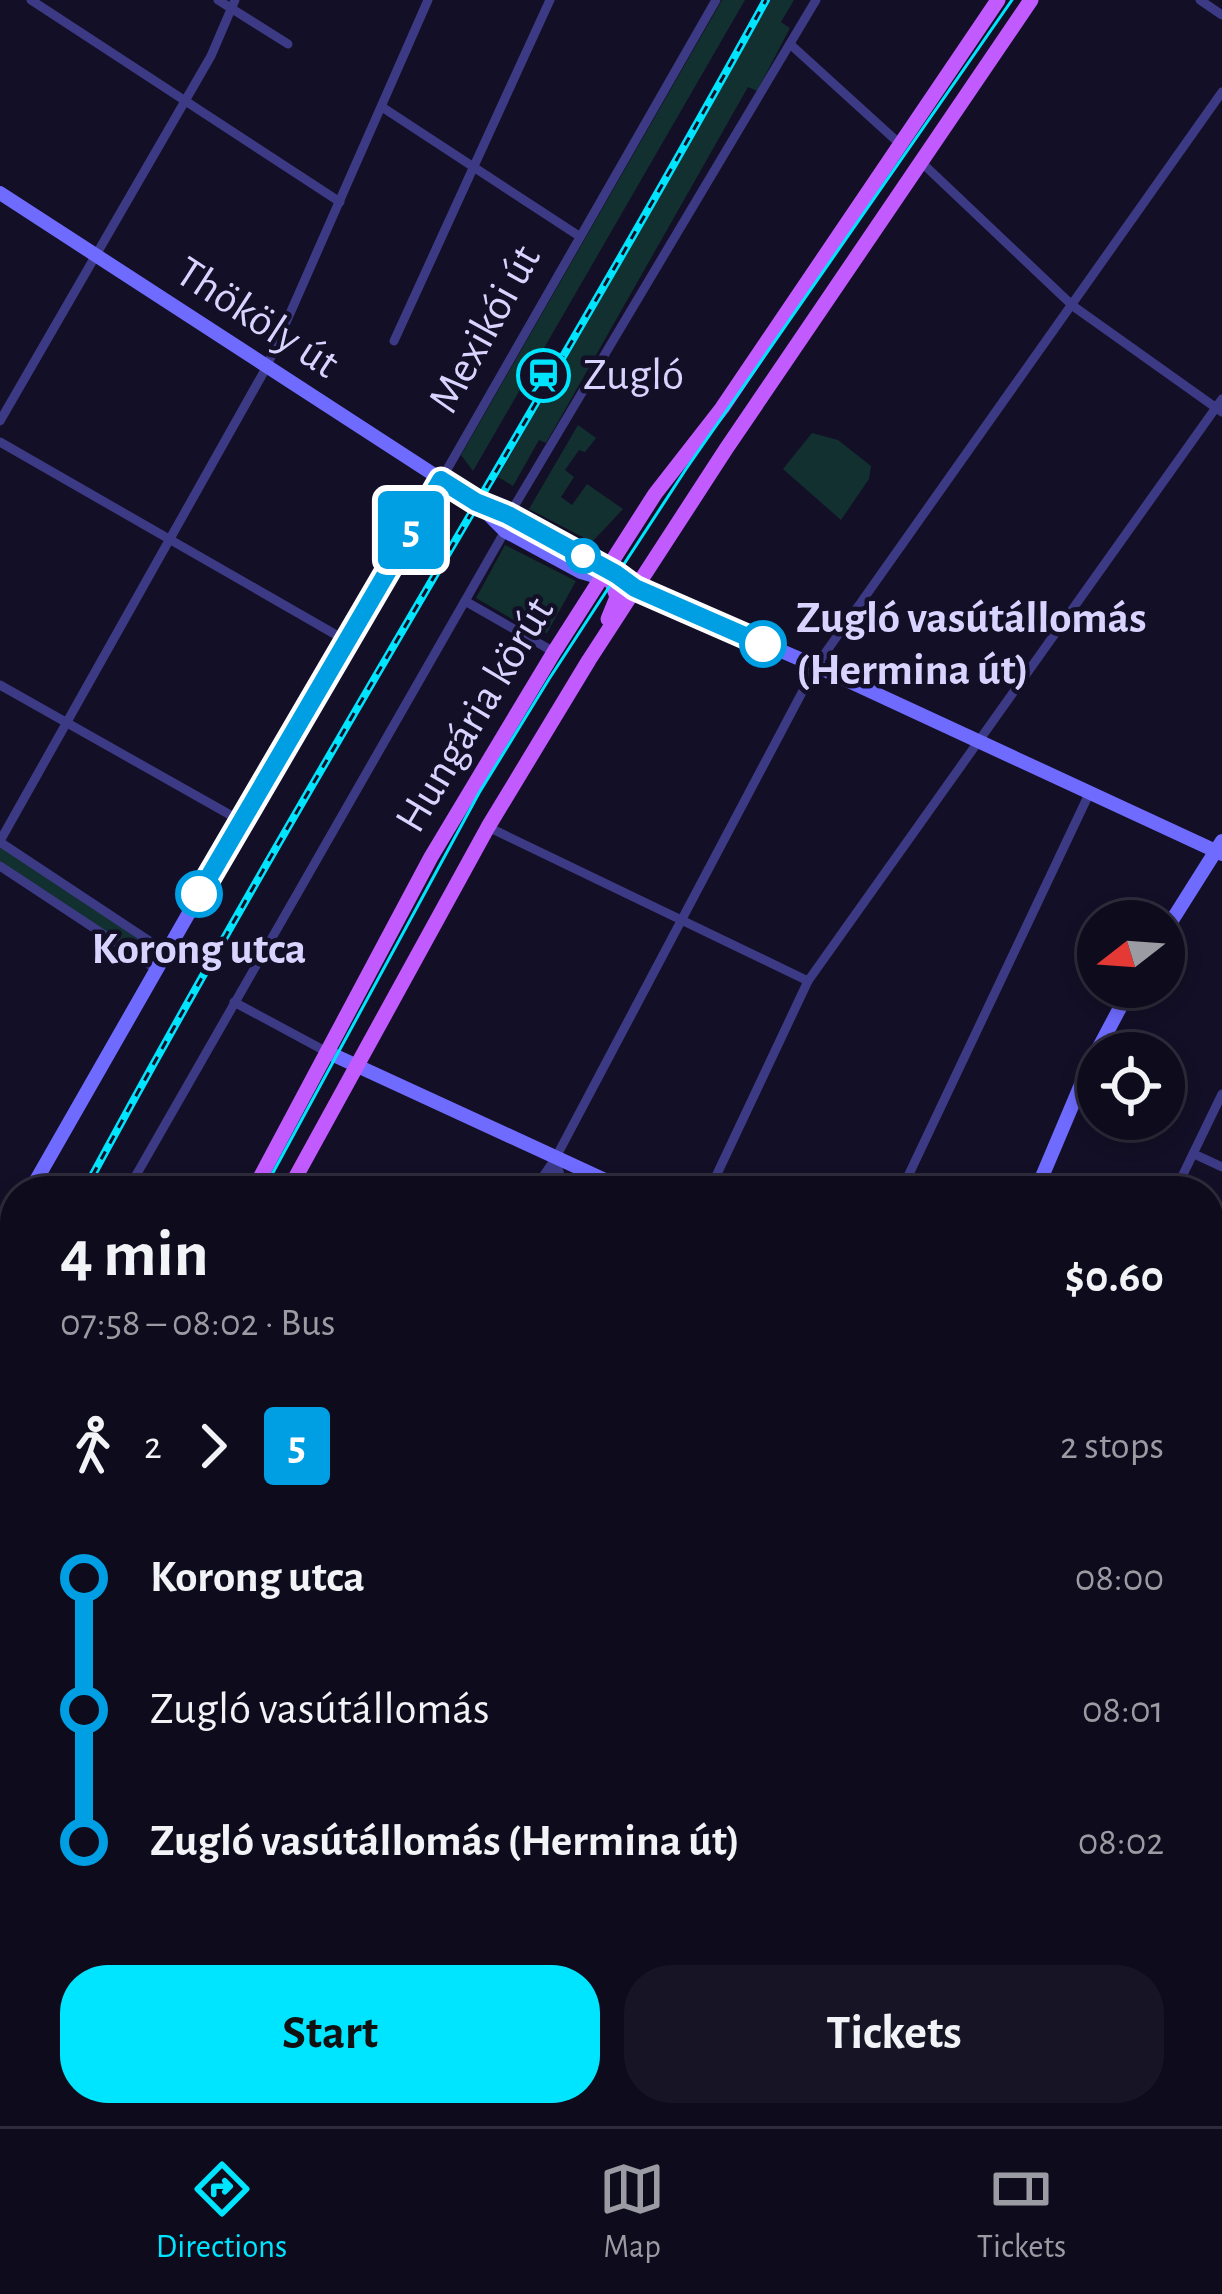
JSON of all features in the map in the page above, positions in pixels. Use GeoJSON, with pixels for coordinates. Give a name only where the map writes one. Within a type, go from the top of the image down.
{"type":"FeatureCollection","features":[{"type":"Feature","properties":{"kind":"main road","name":"Hungária körút"},"geometry":{"type":"LineString","coordinates":[[261,1176],[442,839],[554,652],[607,577],[655,494],[722,408],[998,0]]}},
{"type":"Feature","properties":{"kind":"main road","name":"Hungária körút"},"geometry":{"type":"LineString","coordinates":[[296,1176],[488,827],[589,660],[1031,0]]}},
{"type":"Feature","properties":{"kind":"main road"},"geometry":{"type":"LineString","coordinates":[[589,660],[615,604],[607,577]]}},
{"type":"Feature","properties":{"kind":"street"},"geometry":{"type":"LineString","coordinates":[[31,0],[340,202]]}},
{"type":"Feature","properties":{"kind":"street"},"geometry":{"type":"LineString","coordinates":[[218,0],[234,4],[288,44]]}},
{"type":"Feature","properties":{"kind":"street"},"geometry":{"type":"LineString","coordinates":[[166,952],[0,841],[266,368],[428,0]]}},
{"type":"Feature","properties":{"kind":"street"},"geometry":{"type":"LineString","coordinates":[[394,341],[550,0]]}},
{"type":"Feature","properties":{"kind":"street","name":"Mexikói út"},"geometry":{"type":"LineString","coordinates":[[39,1176],[716,0]]}},
{"type":"Feature","properties":{"kind":"street"},"geometry":{"type":"LineString","coordinates":[[136,1176],[507,523],[816,0]]}},
{"type":"Feature","properties":{"kind":"street"},"geometry":{"type":"LineString","coordinates":[[1200,0],[1222,15]]}},
{"type":"Feature","properties":{"kind":"street"},"geometry":{"type":"LineString","coordinates":[[0,422],[211,56],[234,4]]}},
{"type":"Feature","properties":{"kind":"street"},"geometry":{"type":"LineString","coordinates":[[790,44],[901,145]]}},
{"type":"Feature","properties":{"kind":"street"},"geometry":{"type":"LineString","coordinates":[[543,1176],[816,666],[1222,92]]}},
{"type":"Feature","properties":{"kind":"street"},"geometry":{"type":"LineString","coordinates":[[382,107],[579,236]]}},
{"type":"Feature","properties":{"kind":"street"},"geometry":{"type":"LineString","coordinates":[[716,1176],[808,981],[1220,406],[1073,306],[920,161]]}},
{"type":"Feature","properties":{"kind":"street","name":"Thököly út"},"geometry":{"type":"LineString","coordinates":[[0,193],[507,523],[607,577],[1220,849]]}},
{"type":"Feature","properties":{"kind":"street"},"geometry":{"type":"LineString","coordinates":[[0,442],[345,640]]}},
{"type":"Feature","properties":{"kind":"street"},"geometry":{"type":"LineString","coordinates":[[465,601],[554,652]]}},
{"type":"Feature","properties":{"kind":"street"},"geometry":{"type":"LineString","coordinates":[[0,685],[241,821]]}},
{"type":"Feature","properties":{"kind":"street"},"geometry":{"type":"LineString","coordinates":[[908,1176],[1089,794]]}},
{"type":"Feature","properties":{"kind":"street"},"geometry":{"type":"LineString","coordinates":[[488,827],[808,981]]}},
{"type":"Feature","properties":{"kind":"street"},"geometry":{"type":"LineString","coordinates":[[1185,902],[1220,849]]}},
{"type":"Feature","properties":{"kind":"street"},"geometry":{"type":"LineString","coordinates":[[0,866],[156,969]]}},
{"type":"Feature","properties":{"kind":"street"},"geometry":{"type":"LineString","coordinates":[[234,1003],[357,1067],[594,1176]]}},
{"type":"Feature","properties":{"kind":"street"},"geometry":{"type":"LineString","coordinates":[[1042,1176],[1088,1068],[1120,1008]]}},
{"type":"Feature","properties":{"kind":"street"},"geometry":{"type":"LineString","coordinates":[[1183,1176],[1222,1094]]}},
{"type":"Feature","properties":{"kind":"street"},"geometry":{"type":"LineString","coordinates":[[1194,1154],[1222,1167]]}},
{"type":"Feature","properties":{"kind":"street"},"geometry":{"type":"LineString","coordinates":[[550,1176],[555,1159]]}},
{"type":"Feature","properties":{"kind":"street"},"geometry":{"type":"LineString","coordinates":[[555,1159],[560,1176]]}},
{"type":"Feature","properties":{"kind":"green space"},"geometry":{"type":"Polygon","coordinates":[[[722,0],[745,0],[473,471],[461,455],[722,0]]]}},
{"type":"Feature","properties":{"kind":"green space"},"geometry":{"type":"Polygon","coordinates":[[[771,0],[794,0],[781,22],[790,28],[757,91],[748,87],[546,443],[539,440],[513,486],[498,477],[771,0]]]}},
{"type":"Feature","properties":{"kind":"green space"},"geometry":{"type":"Polygon","coordinates":[[[578,425],[596,438],[585,452],[579,450],[565,470],[574,477],[561,497],[572,505],[587,484],[623,509],[592,542],[529,509],[578,425]]]}},
{"type":"Feature","properties":{"kind":"green space"},"geometry":{"type":"Polygon","coordinates":[[[812,433],[838,440],[871,466],[869,479],[841,520],[783,469],[812,433]]]}},
{"type":"Feature","properties":{"kind":"green space"},"geometry":{"type":"Polygon","coordinates":[[[505,545],[576,581],[547,633],[536,633],[476,598],[505,545]]]}},
{"type":"Feature","properties":{"kind":"green space"},"geometry":{"type":"Polygon","coordinates":[[[0,846],[157,949],[149,961],[0,862],[0,846]]]}},
{"type":"Feature","properties":{"kind":"tram line"},"geometry":{"type":"LineString","coordinates":[[271,1176],[479,793],[549,679],[686,469],[1012,0]]}},
{"type":"Feature","properties":{"kind":"railway"},"geometry":{"type":"LineString","coordinates":[[92,1176],[251,891],[766,0]]}},
{"type":"Feature","properties":{"kind":"bus line","name":"5"},"geometry":{"type":"LineString","coordinates":[[199,894],[441,480],[635,588],[763,644]]}},
{"type":"Feature","properties":{"kind":"place","name":"Zugló"},"geometry":{"type":"Point","coordinates":[544,375]}},
{"type":"Feature","properties":{"kind":"place","name":"Zugló vasútállomás (Hermina út)"},"geometry":{"type":"Point","coordinates":[763,644]}},
{"type":"Feature","properties":{"kind":"place","name":"Korong utca"},"geometry":{"type":"Point","coordinates":[199,894]}}]}
